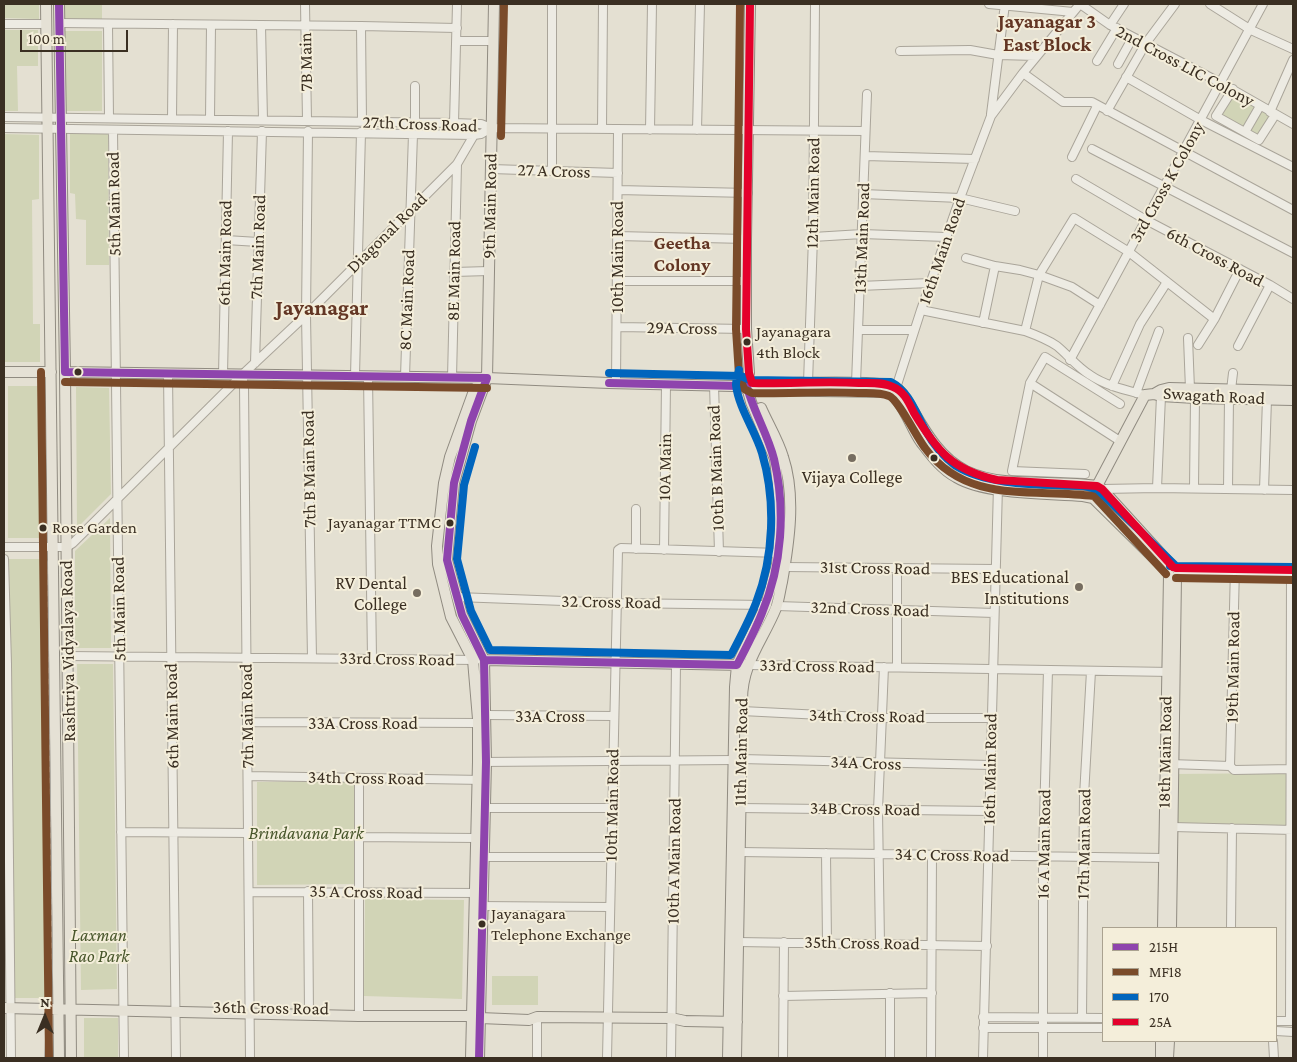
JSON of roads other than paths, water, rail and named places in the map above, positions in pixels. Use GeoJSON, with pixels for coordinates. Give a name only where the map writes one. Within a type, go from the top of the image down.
{"type":"FeatureCollection","features":[{"type":"Feature","properties":{"kind":"main road","name":"Rashtriya Vidyalaya Road"},"geometry":{"type":"LineString","coordinates":[[46,4],[59,1058]]}},
{"type":"Feature","properties":{"kind":"main road","name":"Rashtriya Vidyalaya Road"},"geometry":{"type":"LineString","coordinates":[[59,4],[67,547],[71,1058]]}},
{"type":"Feature","properties":{"kind":"main road","name":"9th Main Road"},"geometry":{"type":"LineString","coordinates":[[471,1058],[476,1015],[479,906],[476,838],[486,715],[479,660],[462,615],[447,560],[454,482],[471,421],[486,378],[494,4]]}},
{"type":"Feature","properties":{"kind":"main road","name":"11th Main Road"},"geometry":{"type":"LineString","coordinates":[[736,1058],[733,1018],[738,760],[742,665],[766,605],[779,553],[780,513],[775,459],[748,384],[746,239],[750,4]]}},
{"type":"Feature","properties":{"kind":"main road"},"geometry":{"type":"LineString","coordinates":[[4,372],[51,372]]}},
{"type":"Feature","properties":{"kind":"main road"},"geometry":{"type":"LineString","coordinates":[[65,372],[486,378],[616,384],[714,385],[808,382],[889,385],[896,388],[905,398],[933,442],[949,461],[998,485],[1100,488],[1173,572]]}},
{"type":"Feature","properties":{"kind":"main road","name":"9th Main Road"},"geometry":{"type":"LineString","coordinates":[[482,762],[476,678],[479,660],[451,617],[438,564],[437,546],[444,482],[450,457],[475,388],[486,378]]}},
{"type":"Feature","properties":{"kind":"main road","name":"11th Main Road"},"geometry":{"type":"LineString","coordinates":[[728,1058],[733,1018],[738,942],[740,808],[738,760],[742,712],[742,665],[777,606],[789,532],[788,477],[783,457],[748,384]]}},
{"type":"Feature","properties":{"kind":"main road"},"geometry":{"type":"LineString","coordinates":[[748,384],[888,392],[896,398],[921,442],[944,469],[964,482],[1093,498],[1173,572]]}},
{"type":"Feature","properties":{"kind":"main road","name":"Swagath Road"},"geometry":{"type":"LineString","coordinates":[[1149,395],[1169,388],[1192,393],[1293,392]]}},
{"type":"Feature","properties":{"kind":"main road","name":"Swagath Road"},"geometry":{"type":"LineString","coordinates":[[1230,394],[1293,400]]}},
{"type":"Feature","properties":{"kind":"main road"},"geometry":{"type":"LineString","coordinates":[[1100,488],[1120,441],[1149,395]]}},
{"type":"Feature","properties":{"kind":"main road","name":"18th Main Road"},"geometry":{"type":"LineString","coordinates":[[1162,927],[1169,764],[1173,572]]}},
{"type":"Feature","properties":{"kind":"main road","name":"33rd Cross Road"},"geometry":{"type":"LineString","coordinates":[[479,660],[742,665]]}},
{"type":"Feature","properties":{"kind":"main road","name":"18th Main Road"},"geometry":{"type":"LineString","coordinates":[[1169,764],[1173,827],[1171,927]]}},
{"type":"Feature","properties":{"kind":"main road","name":"9th Main Road"},"geometry":{"type":"LineString","coordinates":[[479,893],[483,857],[484,808],[481,780]]}},
{"type":"Feature","properties":{"kind":"main road","name":"36th Cross Road"},"geometry":{"type":"LineString","coordinates":[[7,1005],[476,1015],[530,1020],[537,1017],[671,1018],[686,1015],[733,1018]]}},
{"type":"Feature","properties":{"kind":"main road","name":"9th Main Road"},"geometry":{"type":"LineString","coordinates":[[476,1015],[479,1058]]}},
{"type":"Feature","properties":{"kind":"main road"},"geometry":{"type":"LineString","coordinates":[[1161,1058],[1162,1042]]}},
{"type":"Feature","properties":{"kind":"main road"},"geometry":{"type":"LineString","coordinates":[[1168,1042],[1168,1058]]}},
{"type":"Feature","properties":{"kind":"street","name":"7B Main"},"geometry":{"type":"LineString","coordinates":[[305,4],[307,120]]}},
{"type":"Feature","properties":{"kind":"street"},"geometry":{"type":"LineString","coordinates":[[454,123],[457,4]]}},
{"type":"Feature","properties":{"kind":"street"},"geometry":{"type":"LineString","coordinates":[[552,4],[552,171]]}},
{"type":"Feature","properties":{"kind":"street"},"geometry":{"type":"LineString","coordinates":[[602,129],[603,4]]}},
{"type":"Feature","properties":{"kind":"street"},"geometry":{"type":"LineString","coordinates":[[650,130],[652,4]]}},
{"type":"Feature","properties":{"kind":"street"},"geometry":{"type":"LineString","coordinates":[[697,130],[700,4]]}},
{"type":"Feature","properties":{"kind":"street","name":"12th Main Road"},"geometry":{"type":"LineString","coordinates":[[808,382],[813,237],[815,4]]}},
{"type":"Feature","properties":{"kind":"street"},"geometry":{"type":"LineString","coordinates":[[989,4],[1005,4],[1073,12]]}},
{"type":"Feature","properties":{"kind":"street","name":"16th Main Road"},"geometry":{"type":"LineString","coordinates":[[896,388],[946,237],[991,116],[1005,4]]}},
{"type":"Feature","properties":{"kind":"street","name":"16th Main Road"},"geometry":{"type":"LineString","coordinates":[[991,116],[1036,56],[1080,4]]}},
{"type":"Feature","properties":{"kind":"street","name":"2nd Cross LIC Colony"},"geometry":{"type":"LineString","coordinates":[[1080,4],[1113,27],[1221,82],[1293,124]]}},
{"type":"Feature","properties":{"kind":"street"},"geometry":{"type":"LineString","coordinates":[[1098,61],[1124,4]]}},
{"type":"Feature","properties":{"kind":"street"},"geometry":{"type":"LineString","coordinates":[[1107,111],[1146,43],[1175,4]]}},
{"type":"Feature","properties":{"kind":"street"},"geometry":{"type":"LineString","coordinates":[[1210,4],[1250,30],[1293,48]]}},
{"type":"Feature","properties":{"kind":"street","name":"3rd Cross K Colony"},"geometry":{"type":"LineString","coordinates":[[1070,360],[1263,4]]}},
{"type":"Feature","properties":{"kind":"street"},"geometry":{"type":"LineString","coordinates":[[60,23],[457,28]]}},
{"type":"Feature","properties":{"kind":"street"},"geometry":{"type":"LineString","coordinates":[[4,24],[41,24]]}},
{"type":"Feature","properties":{"kind":"street"},"geometry":{"type":"LineString","coordinates":[[108,24],[109,118]]}},
{"type":"Feature","properties":{"kind":"street"},"geometry":{"type":"LineString","coordinates":[[172,119],[173,24]]}},
{"type":"Feature","properties":{"kind":"street"},"geometry":{"type":"LineString","coordinates":[[210,119],[211,24]]}},
{"type":"Feature","properties":{"kind":"street"},"geometry":{"type":"LineString","coordinates":[[261,25],[262,120]]}},
{"type":"Feature","properties":{"kind":"street"},"geometry":{"type":"LineString","coordinates":[[361,26],[362,121]]}},
{"type":"Feature","properties":{"kind":"street"},"geometry":{"type":"LineString","coordinates":[[1118,64],[1132,36]]}},
{"type":"Feature","properties":{"kind":"street"},"geometry":{"type":"LineString","coordinates":[[457,41],[493,41]]}},
{"type":"Feature","properties":{"kind":"street"},"geometry":{"type":"LineString","coordinates":[[900,52],[970,50],[998,55],[1036,56]]}},
{"type":"Feature","properties":{"kind":"street"},"geometry":{"type":"LineString","coordinates":[[1233,90],[1216,116],[1259,140],[1273,114],[1293,60]]}},
{"type":"Feature","properties":{"kind":"street"},"geometry":{"type":"LineString","coordinates":[[1023,73],[1063,102],[1090,102],[1293,210]]}},
{"type":"Feature","properties":{"kind":"street"},"geometry":{"type":"LineString","coordinates":[[1126,77],[1201,120],[1293,167]]}},
{"type":"Feature","properties":{"kind":"street"},"geometry":{"type":"LineString","coordinates":[[415,86],[415,122]]}},
{"type":"Feature","properties":{"kind":"street","name":"13th Main Road"},"geometry":{"type":"LineString","coordinates":[[856,383],[867,94]]}},
{"type":"Feature","properties":{"kind":"street"},"geometry":{"type":"LineString","coordinates":[[1072,157],[1098,106]]}},
{"type":"Feature","properties":{"kind":"street"},"geometry":{"type":"LineString","coordinates":[[1234,137],[1242,130],[1260,106]]}},
{"type":"Feature","properties":{"kind":"street","name":"27th Cross Road"},"geometry":{"type":"LineString","coordinates":[[4,117],[415,122],[481,124],[492,128],[552,129],[865,131]]}},
{"type":"Feature","properties":{"kind":"street"},"geometry":{"type":"LineString","coordinates":[[474,124],[474,135],[482,134],[492,128]]}},
{"type":"Feature","properties":{"kind":"street","name":"27th Cross Road"},"geometry":{"type":"LineString","coordinates":[[4,128],[308,131],[474,135]]}},
{"type":"Feature","properties":{"kind":"street","name":"5th Main Road"},"geometry":{"type":"LineString","coordinates":[[113,130],[124,1058]]}},
{"type":"Feature","properties":{"kind":"street","name":"10th Main Road"},"geometry":{"type":"LineString","coordinates":[[616,384],[618,130]]}},
{"type":"Feature","properties":{"kind":"street","name":"6th Main Road"},"geometry":{"type":"LineString","coordinates":[[223,374],[228,131]]}},
{"type":"Feature","properties":{"kind":"street","name":"7th B Main Road"},"geometry":{"type":"LineString","coordinates":[[308,131],[306,315],[312,658]]}},
{"type":"Feature","properties":{"kind":"street","name":"7th Main Road"},"geometry":{"type":"LineString","coordinates":[[255,363],[262,132]]}},
{"type":"Feature","properties":{"kind":"street"},"geometry":{"type":"LineString","coordinates":[[355,376],[361,132]]}},
{"type":"Feature","properties":{"kind":"street","name":"8C Main Road"},"geometry":{"type":"LineString","coordinates":[[405,377],[413,134]]}},
{"type":"Feature","properties":{"kind":"street","name":"Diagonal Road"},"geometry":{"type":"LineString","coordinates":[[67,547],[242,375],[306,315],[410,208],[457,164],[474,135]]}},
{"type":"Feature","properties":{"kind":"street"},"geometry":{"type":"LineString","coordinates":[[1092,149],[1164,188],[1293,253]]}},
{"type":"Feature","properties":{"kind":"street"},"geometry":{"type":"LineString","coordinates":[[865,156],[975,160]]}},
{"type":"Feature","properties":{"kind":"street","name":"8E Main Road"},"geometry":{"type":"LineString","coordinates":[[452,378],[457,164]]}},
{"type":"Feature","properties":{"kind":"street","name":"27 A Cross"},"geometry":{"type":"LineString","coordinates":[[491,169],[618,173]]}},
{"type":"Feature","properties":{"kind":"street","name":"6th Cross Road"},"geometry":{"type":"LineString","coordinates":[[1076,179],[1146,220],[1270,285],[1238,346]]}},
{"type":"Feature","properties":{"kind":"street"},"geometry":{"type":"LineString","coordinates":[[618,190],[748,193]]}},
{"type":"Feature","properties":{"kind":"street"},"geometry":{"type":"LineString","coordinates":[[863,194],[960,198],[1015,211]]}},
{"type":"Feature","properties":{"kind":"street"},"geometry":{"type":"LineString","coordinates":[[1025,330],[1039,276],[1074,218],[1129,252],[1212,318],[1216,318]]}},
{"type":"Feature","properties":{"kind":"street"},"geometry":{"type":"LineString","coordinates":[[813,237],[862,234],[946,237]]}},
{"type":"Feature","properties":{"kind":"street"},"geometry":{"type":"LineString","coordinates":[[618,236],[746,239]]}},
{"type":"Feature","properties":{"kind":"street"},"geometry":{"type":"LineString","coordinates":[[226,240],[258,242]]}},
{"type":"Feature","properties":{"kind":"street"},"geometry":{"type":"LineString","coordinates":[[966,258],[1039,276],[1072,288],[1100,305]]}},
{"type":"Feature","properties":{"kind":"street"},"geometry":{"type":"LineString","coordinates":[[983,324],[995,266]]}},
{"type":"Feature","properties":{"kind":"street"},"geometry":{"type":"LineString","coordinates":[[1198,344],[1216,318],[1240,269]]}},
{"type":"Feature","properties":{"kind":"street"},"geometry":{"type":"LineString","coordinates":[[454,272],[489,271]]}},
{"type":"Feature","properties":{"kind":"street"},"geometry":{"type":"LineString","coordinates":[[617,281],[747,282]]}},
{"type":"Feature","properties":{"kind":"street"},"geometry":{"type":"LineString","coordinates":[[1112,386],[1140,324],[1167,282]]}},
{"type":"Feature","properties":{"kind":"street"},"geometry":{"type":"LineString","coordinates":[[860,286],[930,283]]}},
{"type":"Feature","properties":{"kind":"street"},"geometry":{"type":"LineString","coordinates":[[1270,285],[1293,299]]}},
{"type":"Feature","properties":{"kind":"street"},"geometry":{"type":"LineString","coordinates":[[921,310],[983,324],[1025,330],[1052,342],[1070,360],[1091,376],[1112,386],[1149,395]]}},
{"type":"Feature","properties":{"kind":"street","name":"29A Cross"},"geometry":{"type":"LineString","coordinates":[[617,327],[746,329]]}},
{"type":"Feature","properties":{"kind":"street"},"geometry":{"type":"LineString","coordinates":[[859,330],[914,330]]}},
{"type":"Feature","properties":{"kind":"street"},"geometry":{"type":"LineString","coordinates":[[1157,488],[1149,395],[1159,332]]}},
{"type":"Feature","properties":{"kind":"street"},"geometry":{"type":"LineString","coordinates":[[1188,338],[1192,393],[1194,488]]}},
{"type":"Feature","properties":{"kind":"street"},"geometry":{"type":"LineString","coordinates":[[1085,474],[1012,471],[1030,383],[1045,357],[1120,404]]}},
{"type":"Feature","properties":{"kind":"street"},"geometry":{"type":"LineString","coordinates":[[1228,489],[1230,394],[1233,373]]}},
{"type":"Feature","properties":{"kind":"street","name":"6th Main Road"},"geometry":{"type":"LineString","coordinates":[[168,374],[176,1058]]}},
{"type":"Feature","properties":{"kind":"street","name":"7th Main Road"},"geometry":{"type":"LineString","coordinates":[[242,375],[244,385],[250,1058]]}},
{"type":"Feature","properties":{"kind":"street"},"geometry":{"type":"LineString","coordinates":[[368,377],[372,658]]}},
{"type":"Feature","properties":{"kind":"street"},"geometry":{"type":"LineString","coordinates":[[1030,383],[1120,441]]}},
{"type":"Feature","properties":{"kind":"street","name":"10A Main"},"geometry":{"type":"LineString","coordinates":[[664,550],[666,384]]}},
{"type":"Feature","properties":{"kind":"street","name":"10th B Main Road"},"geometry":{"type":"LineString","coordinates":[[714,385],[719,552]]}},
{"type":"Feature","properties":{"kind":"street"},"geometry":{"type":"LineString","coordinates":[[1264,490],[1267,399]]}},
{"type":"Feature","properties":{"kind":"street","name":"16th Main Road"},"geometry":{"type":"LineString","coordinates":[[983,1058],[998,485]]}},
{"type":"Feature","properties":{"kind":"street"},"geometry":{"type":"LineString","coordinates":[[1100,488],[1293,490]]}},
{"type":"Feature","properties":{"kind":"street"},"geometry":{"type":"LineString","coordinates":[[636,510],[636,549],[779,553]]}},
{"type":"Feature","properties":{"kind":"street"},"geometry":{"type":"LineString","coordinates":[[4,547],[67,547]]}},
{"type":"Feature","properties":{"kind":"street","name":"10th Main Road"},"geometry":{"type":"LineString","coordinates":[[607,1058],[618,551],[621,548],[636,549]]}},
{"type":"Feature","properties":{"kind":"street"},"geometry":{"type":"LineString","coordinates":[[4,559],[6,945],[7,1005],[11,1058]]}},
{"type":"Feature","properties":{"kind":"street","name":"31st Cross Road"},"geometry":{"type":"LineString","coordinates":[[784,567],[995,569]]}},
{"type":"Feature","properties":{"kind":"street"},"geometry":{"type":"LineString","coordinates":[[897,567],[897,667]]}},
{"type":"Feature","properties":{"kind":"street"},"geometry":{"type":"LineString","coordinates":[[1173,572],[1292,573],[1292,1021],[1277,1021]]}},
{"type":"Feature","properties":{"kind":"street","name":"19th Main Road"},"geometry":{"type":"LineString","coordinates":[[1230,766],[1235,572]]}},
{"type":"Feature","properties":{"kind":"street","name":"32 Cross Road"},"geometry":{"type":"LineString","coordinates":[[457,597],[617,603],[766,605]]}},
{"type":"Feature","properties":{"kind":"street","name":"32nd Cross Road"},"geometry":{"type":"LineString","coordinates":[[777,606],[994,613]]}},
{"type":"Feature","properties":{"kind":"street","name":"33rd Cross Road"},"geometry":{"type":"LineString","coordinates":[[68,656],[479,660]]}},
{"type":"Feature","properties":{"kind":"street","name":"10th A Main Road"},"geometry":{"type":"LineString","coordinates":[[670,1058],[676,664]]}},
{"type":"Feature","properties":{"kind":"street","name":"33rd Cross Road"},"geometry":{"type":"LineString","coordinates":[[742,665],[1171,672]]}},
{"type":"Feature","properties":{"kind":"street"},"geometry":{"type":"LineString","coordinates":[[880,944],[878,810],[884,667]]}},
{"type":"Feature","properties":{"kind":"street","name":"16 A Main Road"},"geometry":{"type":"LineString","coordinates":[[1043,1028],[1048,670]]}},
{"type":"Feature","properties":{"kind":"street","name":"17th Main Road"},"geometry":{"type":"LineString","coordinates":[[1082,1018],[1084,796],[1090,671]]}},
{"type":"Feature","properties":{"kind":"street","name":"34th Cross Road"},"geometry":{"type":"LineString","coordinates":[[742,712],[881,718],[991,718]]}},
{"type":"Feature","properties":{"kind":"street","name":"33A Cross"},"geometry":{"type":"LineString","coordinates":[[486,715],[614,716]]}},
{"type":"Feature","properties":{"kind":"street","name":"33A Cross Road"},"geometry":{"type":"LineString","coordinates":[[247,722],[478,723]]}},
{"type":"Feature","properties":{"kind":"street"},"geometry":{"type":"LineString","coordinates":[[482,762],[738,760]]}},
{"type":"Feature","properties":{"kind":"street","name":"34A Cross"},"geometry":{"type":"LineString","coordinates":[[738,760],[990,765]]}},
{"type":"Feature","properties":{"kind":"street"},"geometry":{"type":"LineString","coordinates":[[1169,764],[1230,766],[1234,770],[1292,769]]}},
{"type":"Feature","properties":{"kind":"street","name":"34th Cross Road"},"geometry":{"type":"LineString","coordinates":[[248,776],[481,780]]}},
{"type":"Feature","properties":{"kind":"street"},"geometry":{"type":"LineString","coordinates":[[359,778],[359,1013]]}},
{"type":"Feature","properties":{"kind":"street"},"geometry":{"type":"LineString","coordinates":[[484,808],[612,808]]}},
{"type":"Feature","properties":{"kind":"street","name":"34B Cross Road"},"geometry":{"type":"LineString","coordinates":[[740,808],[990,810]]}},
{"type":"Feature","properties":{"kind":"street"},"geometry":{"type":"LineString","coordinates":[[1173,827],[1292,830]]}},
{"type":"Feature","properties":{"kind":"street"},"geometry":{"type":"LineString","coordinates":[[1231,927],[1232,828]]}},
{"type":"Feature","properties":{"kind":"street"},"geometry":{"type":"LineString","coordinates":[[121,832],[248,833]]}},
{"type":"Feature","properties":{"kind":"street"},"geometry":{"type":"LineString","coordinates":[[359,837],[476,838]]}},
{"type":"Feature","properties":{"kind":"street","name":"34 C Cross Road"},"geometry":{"type":"LineString","coordinates":[[740,852],[1164,858]]}},
{"type":"Feature","properties":{"kind":"street"},"geometry":{"type":"LineString","coordinates":[[826,853],[828,943]]}},
{"type":"Feature","properties":{"kind":"street"},"geometry":{"type":"LineString","coordinates":[[931,1058],[932,855]]}},
{"type":"Feature","properties":{"kind":"street"},"geometry":{"type":"LineString","coordinates":[[483,857],[611,857]]}},
{"type":"Feature","properties":{"kind":"street"},"geometry":{"type":"LineString","coordinates":[[308,891],[309,1012]]}},
{"type":"Feature","properties":{"kind":"street","name":"35 A Cross Road"},"geometry":{"type":"LineString","coordinates":[[249,892],[479,893]]}},
{"type":"Feature","properties":{"kind":"street"},"geometry":{"type":"LineString","coordinates":[[479,906],[610,906]]}},
{"type":"Feature","properties":{"kind":"street","name":"35th Cross Road"},"geometry":{"type":"LineString","coordinates":[[738,942],[987,946]]}},
{"type":"Feature","properties":{"kind":"street"},"geometry":{"type":"LineString","coordinates":[[783,1058],[784,942]]}},
{"type":"Feature","properties":{"kind":"street"},"geometry":{"type":"LineString","coordinates":[[783,996],[932,992]]}},
{"type":"Feature","properties":{"kind":"street"},"geometry":{"type":"LineString","coordinates":[[890,993],[890,1058]]}},
{"type":"Feature","properties":{"kind":"street"},"geometry":{"type":"LineString","coordinates":[[536,1058],[537,1017]]}},
{"type":"Feature","properties":{"kind":"street"},"geometry":{"type":"LineString","coordinates":[[983,1017],[1102,1018]]}},
{"type":"Feature","properties":{"kind":"street"},"geometry":{"type":"LineString","coordinates":[[983,1028],[1102,1028]]}},
{"type":"Feature","properties":{"kind":"street"},"geometry":{"type":"LineString","coordinates":[[1043,1028],[1043,1058]]}},
{"type":"Feature","properties":{"kind":"street"},"geometry":{"type":"LineString","coordinates":[[1277,1032],[1293,1032]]}},
{"type":"Feature","properties":{"kind":"street"},"geometry":{"type":"LineString","coordinates":[[1273,1042],[1274,1058]]}},
{"type":"Feature","properties":{"kind":"railway"},"geometry":{"type":"LineString","coordinates":[[46,562],[51,970],[46,1058]]}},
{"type":"Feature","properties":{"kind":"place","name":"Jayanagara 4th Block"},"geometry":{"type":"Point","coordinates":[747,342]}},
{"type":"Feature","properties":{"kind":"place","name":"Vijaya College"},"geometry":{"type":"Point","coordinates":[852,458]}},
{"type":"Feature","properties":{"kind":"place","name":"Jayanagar TTMC"},"geometry":{"type":"Point","coordinates":[450,523]}},
{"type":"Feature","properties":{"kind":"place","name":"Rose Garden"},"geometry":{"type":"Point","coordinates":[43,528]}},
{"type":"Feature","properties":{"kind":"place","name":"BES Educational Institutions"},"geometry":{"type":"Point","coordinates":[1079,587]}},
{"type":"Feature","properties":{"kind":"place","name":"RV Dental College"},"geometry":{"type":"Point","coordinates":[417,593]}},
{"type":"Feature","properties":{"kind":"place","name":"Jayanagara Telephone Exchange"},"geometry":{"type":"Point","coordinates":[482,924]}},
{"type":"Feature","properties":{"kind":"district","name":"Jayanagar 3 East Block"},"geometry":{"type":"Point","coordinates":[1047,34]}},
{"type":"Feature","properties":{"kind":"district","name":"Geetha Colony"},"geometry":{"type":"Point","coordinates":[682,254]}},
{"type":"Feature","properties":{"kind":"district","name":"Jayanagar"},"geometry":{"type":"Point","coordinates":[322,308]}},
{"type":"Feature","properties":{"kind":"park label","name":"Brindavana Park"},"geometry":{"type":"Point","coordinates":[306,833]}},
{"type":"Feature","properties":{"kind":"park label","name":"Laxman Rao Park"},"geometry":{"type":"Point","coordinates":[99,945]}}]}
